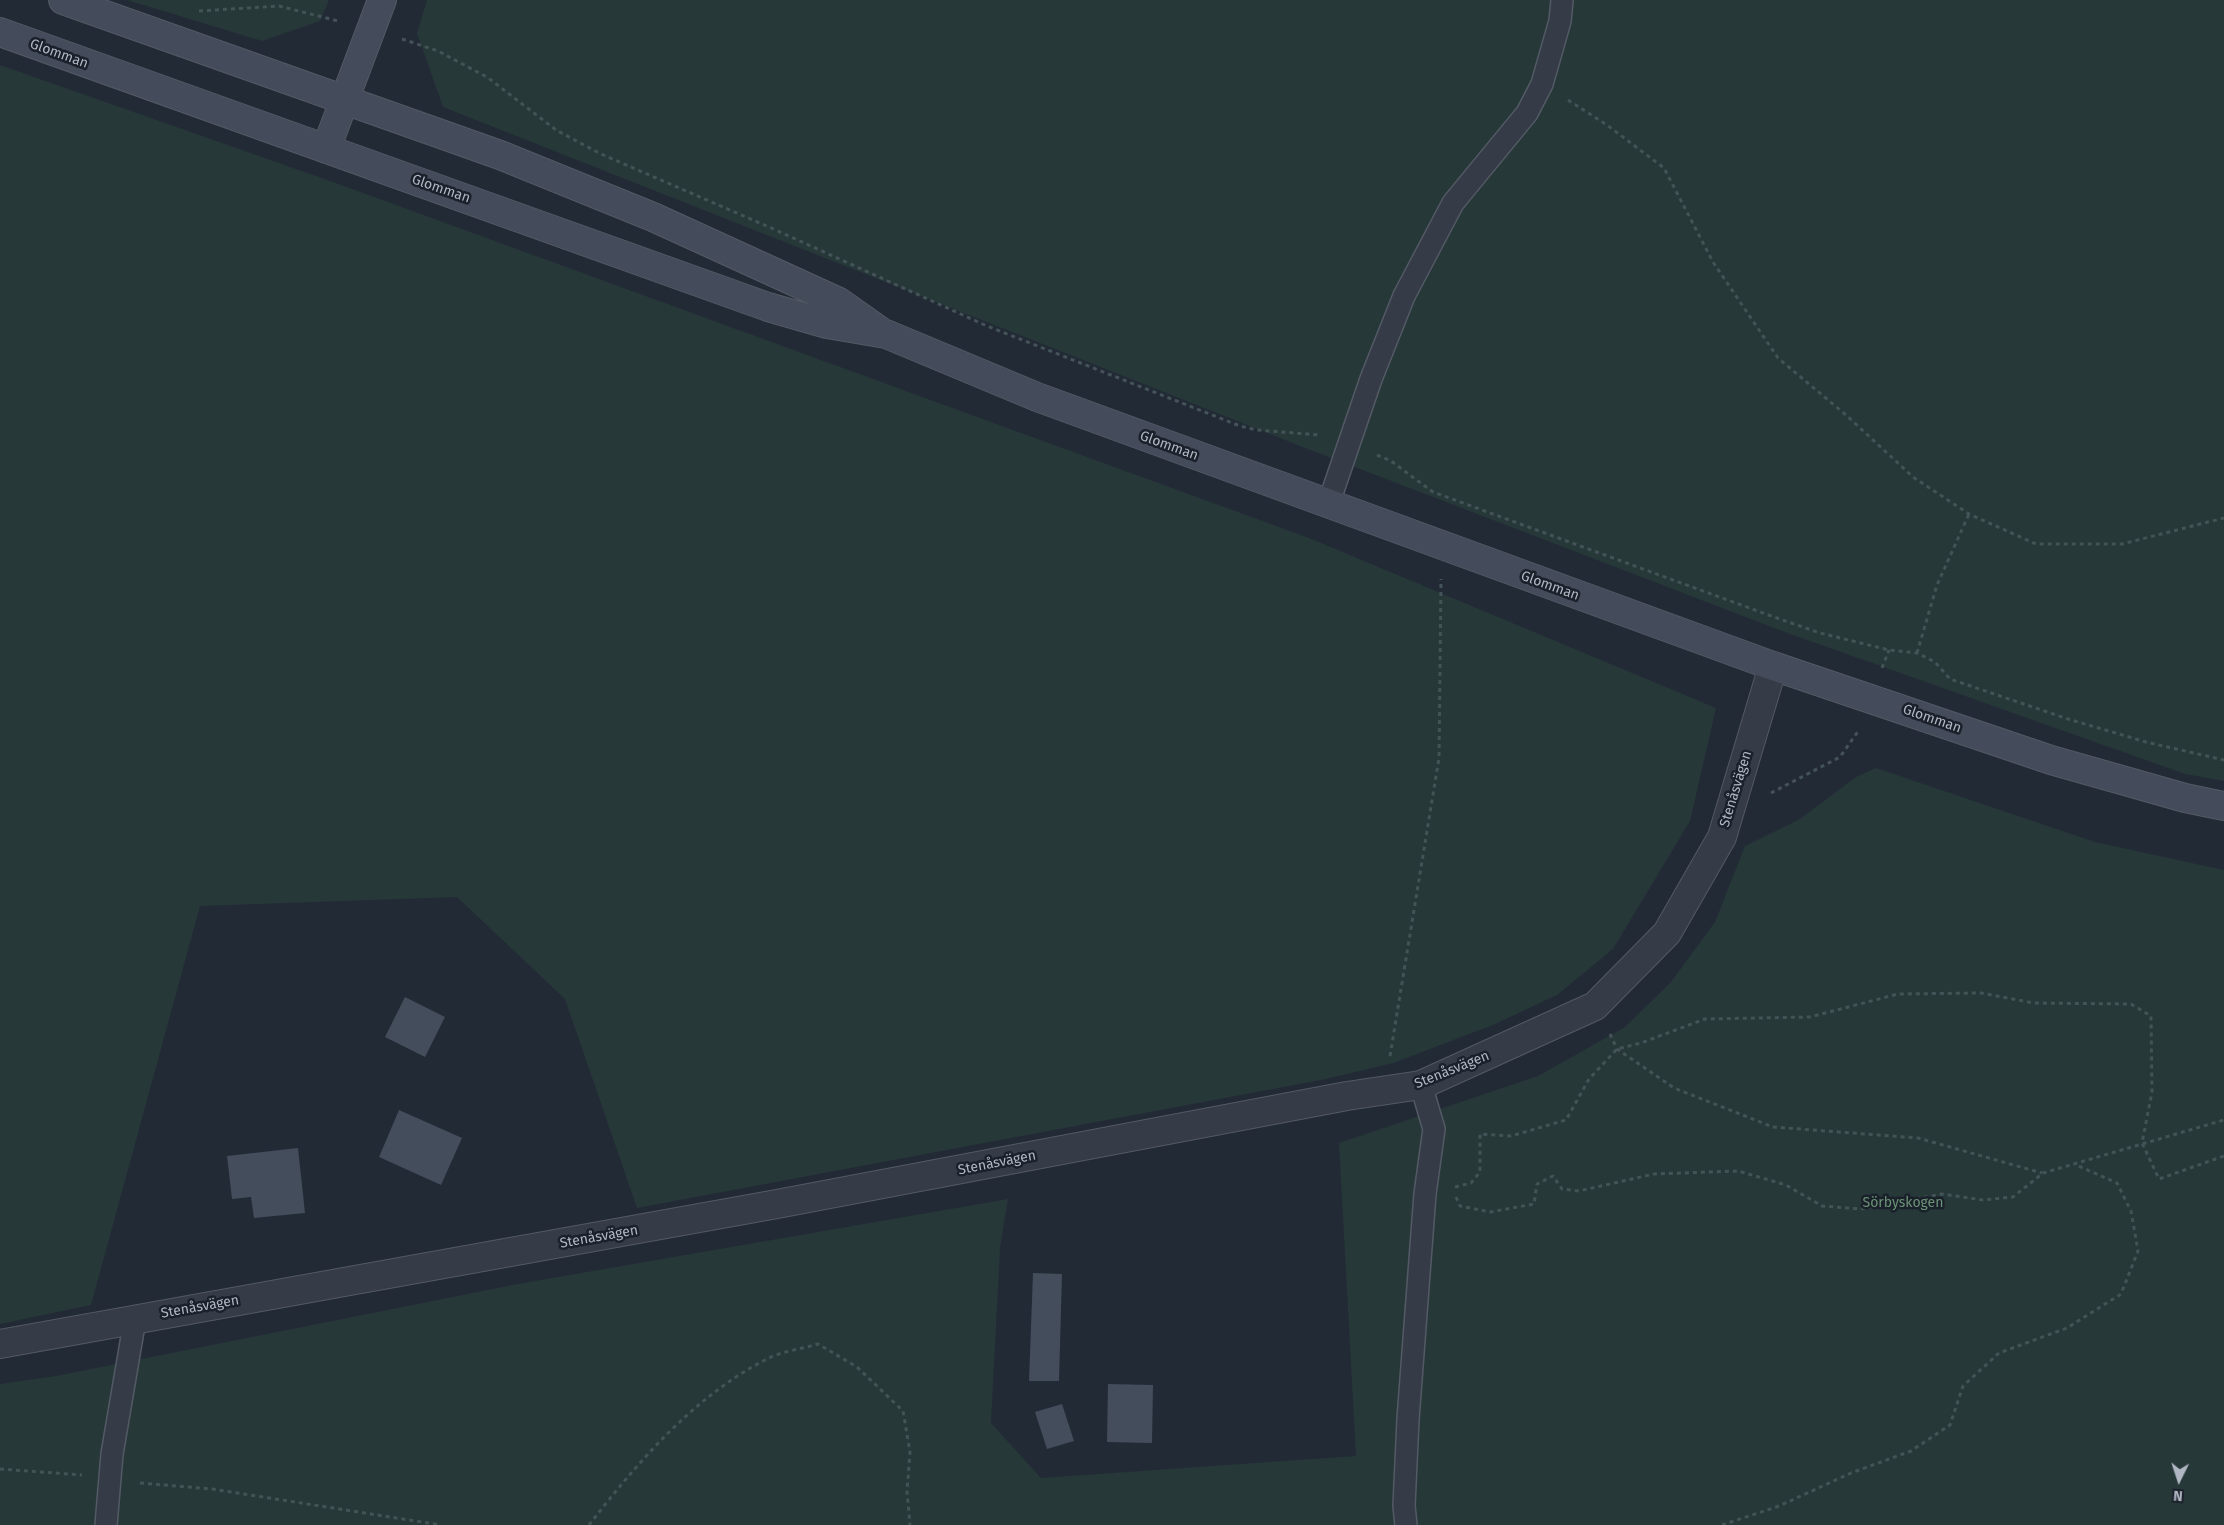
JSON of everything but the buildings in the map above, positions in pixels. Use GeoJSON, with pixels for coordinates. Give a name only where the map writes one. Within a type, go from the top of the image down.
{"type":"FeatureCollection","features":[{"type":"Feature","properties":{"kind":"main road","name":"Glomman"},"geometry":{"type":"LineString","coordinates":[[63,0],[500,155],[653,217],[839,302],[886,334],[1037,397],[1328,505],[1773,666],[2052,760],[2186,798],[2224,806]]}},
{"type":"Feature","properties":{"kind":"main road"},"geometry":{"type":"LineString","coordinates":[[326,149],[382,0]]}},
{"type":"Feature","properties":{"kind":"main road","name":"Glomman"},"geometry":{"type":"LineString","coordinates":[[0,32],[768,306],[827,324],[886,334]]}},
{"type":"Feature","properties":{"kind":"street","name":"Stenåsvägen"},"geometry":{"type":"LineString","coordinates":[[0,1344],[758,1208],[1421,1085],[1525,1040],[1595,1006],[1667,933],[1722,837],[1773,666]]}},
{"type":"Feature","properties":{"kind":"lane"},"geometry":{"type":"LineString","coordinates":[[1328,505],[1371,379],[1404,296],[1453,203],[1527,113],[1542,84],[1560,22],[1562,0]]}},
{"type":"Feature","properties":{"kind":"lane"},"geometry":{"type":"LineString","coordinates":[[1406,1525],[1404,1506],[1408,1419],[1425,1194],[1434,1129],[1421,1085]]}},
{"type":"Feature","properties":{"kind":"lane"},"geometry":{"type":"LineString","coordinates":[[106,1525],[112,1454],[135,1319]]}},
{"type":"Feature","properties":{"kind":"path"},"geometry":{"type":"LineString","coordinates":[[192,12],[279,6],[370,30],[438,51],[487,77],[556,130],[601,154],[769,227],[987,326],[1240,426],[1257,430],[1310,433],[1349,443],[1391,461],[1433,492],[1448,498],[1820,633],[1888,650],[1917,653],[1935,662],[1950,679],[2128,737],[2224,760]]}},
{"type":"Feature","properties":{"kind":"path"},"geometry":{"type":"LineString","coordinates":[[1542,84],[1607,125],[1664,168],[1713,262],[1778,358],[1846,415],[1913,477],[1969,514],[2036,544],[2122,544],[2224,518]]}},
{"type":"Feature","properties":{"kind":"path"},"geometry":{"type":"LineString","coordinates":[[1917,653],[1938,585],[1969,514]]}},
{"type":"Feature","properties":{"kind":"path"},"geometry":{"type":"LineString","coordinates":[[1384,1091],[1439,758],[1442,545]]}},
{"type":"Feature","properties":{"kind":"path"},"geometry":{"type":"LineString","coordinates":[[1730,811],[1784,788],[1840,757],[1861,727],[1888,650]]}},
{"type":"Feature","properties":{"kind":"path"},"geometry":{"type":"LineString","coordinates":[[2224,1120],[2142,1143],[2043,1173],[2013,1197],[1983,1200],[1942,1194],[1861,1209],[1822,1206],[1786,1185],[1738,1172],[1654,1174],[1579,1191],[1562,1189],[1553,1176],[1537,1184],[1534,1204],[1490,1212],[1460,1206],[1451,1188],[1471,1184],[1480,1172],[1480,1134],[1511,1136],[1566,1120],[1589,1079],[1617,1049],[1641,1043],[1705,1019],[1810,1017],[1898,994],[1981,993],[2033,1004],[2131,1004],[2151,1016],[2152,1092],[2142,1143],[2159,1179],[2224,1156]]}},
{"type":"Feature","properties":{"kind":"path"},"geometry":{"type":"LineString","coordinates":[[1595,1006],[1617,1049],[1674,1088],[1773,1127],[1918,1138],[2043,1173]]}},
{"type":"Feature","properties":{"kind":"path"},"geometry":{"type":"LineString","coordinates":[[1722,1525],[1779,1506],[1851,1472],[1911,1451],[1950,1425],[1963,1386],[1999,1353],[2067,1328],[2120,1294],[2138,1251],[2131,1211],[2117,1183],[2073,1164]]}},
{"type":"Feature","properties":{"kind":"path"},"geometry":{"type":"LineString","coordinates":[[589,1525],[650,1452],[726,1382],[769,1358],[818,1344],[856,1367],[903,1411],[910,1452],[907,1491],[910,1525]]}},
{"type":"Feature","properties":{"kind":"path"},"geometry":{"type":"LineString","coordinates":[[0,1469],[73,1473],[109,1480],[212,1489],[441,1525]]}},
{"type":"Feature","properties":{"kind":"green space"},"geometry":{"type":"Polygon","coordinates":[[[127,0],[329,0],[320,21],[262,41],[127,0]]]}},
{"type":"Feature","properties":{"kind":"green space"},"geometry":{"type":"Polygon","coordinates":[[[427,0],[2224,0],[2224,781],[2185,774],[1782,631],[1308,449],[443,107],[417,33],[427,0]]]}},
{"type":"Feature","properties":{"kind":"green space"},"geometry":{"type":"Polygon","coordinates":[[[0,65],[333,182],[1309,538],[1716,708],[1690,821],[1613,949],[1557,995],[1493,1025],[1393,1063],[1326,1079],[637,1208],[565,999],[457,897],[200,906],[91,1305],[0,1324],[0,65]]]}},
{"type":"Feature","properties":{"kind":"green space","name":"Sörbyskogen"},"geometry":{"type":"Polygon","coordinates":[[[1876,768],[2095,842],[2224,870],[2224,1525],[0,1525],[0,1384],[56,1376],[518,1284],[1008,1199],[1000,1248],[991,1423],[1041,1478],[1356,1456],[1339,1143],[1538,1076],[1625,1027],[1671,982],[1715,922],[1745,846],[1800,819],[1856,777],[1876,768]]]}}]}
